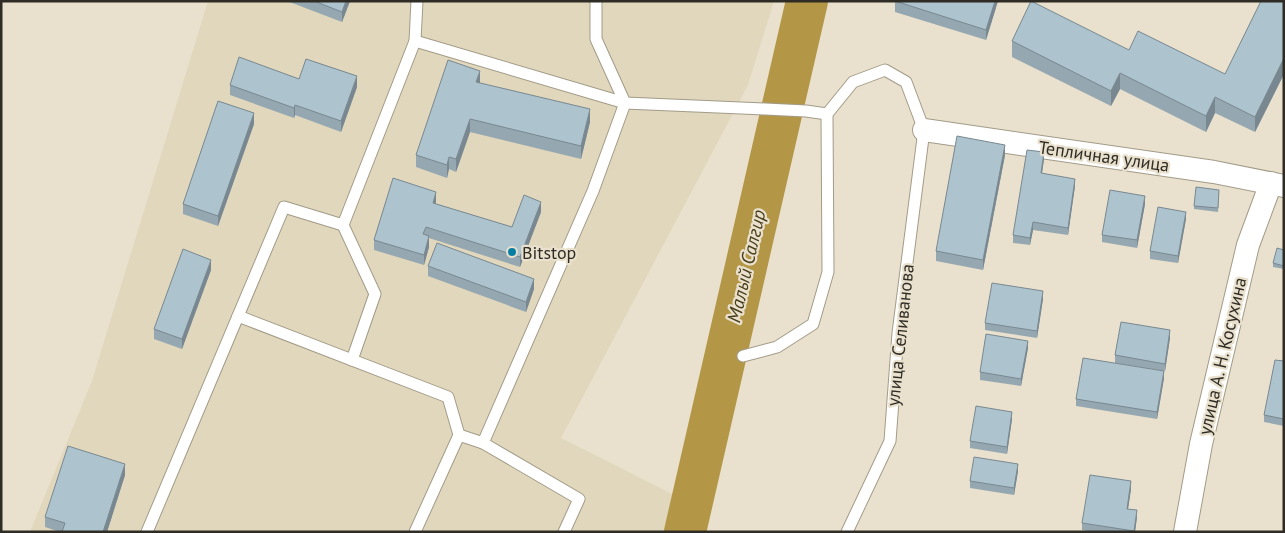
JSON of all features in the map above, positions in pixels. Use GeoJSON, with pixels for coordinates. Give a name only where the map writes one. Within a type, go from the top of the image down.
{"type":"FeatureCollection","features":[{"type":"Feature","properties":{"kind":"street","name":"Тепличная улица"},"geometry":{"type":"LineString","coordinates":[[924,130],[1214,172],[1278,184]]}},
{"type":"Feature","properties":{"kind":"street","name":"улица А. Н. Косухина"},"geometry":{"type":"LineString","coordinates":[[1185,532],[1201,444],[1248,245],[1278,184]]}},
{"type":"Feature","properties":{"kind":"lane"},"geometry":{"type":"LineString","coordinates":[[352,360],[375,294],[343,225],[415,41],[417,1]]}},
{"type":"Feature","properties":{"kind":"lane"},"geometry":{"type":"LineString","coordinates":[[483,443],[593,190],[625,104],[596,39],[596,1]]}},
{"type":"Feature","properties":{"kind":"lane"},"geometry":{"type":"LineString","coordinates":[[415,41],[625,104],[766,109],[828,114]]}},
{"type":"Feature","properties":{"kind":"lane"},"geometry":{"type":"LineString","coordinates":[[743,356],[777,347],[813,324],[828,272],[828,114],[854,82],[885,70],[906,82],[924,130]]}},
{"type":"Feature","properties":{"kind":"lane","name":"улица Селиванова"},"geometry":{"type":"LineString","coordinates":[[847,532],[890,441],[898,333],[924,130]]}},
{"type":"Feature","properties":{"kind":"lane"},"geometry":{"type":"LineString","coordinates":[[147,532],[284,207],[343,225]]}},
{"type":"Feature","properties":{"kind":"lane"},"geometry":{"type":"LineString","coordinates":[[238,316],[448,397],[459,435],[415,532]]}},
{"type":"Feature","properties":{"kind":"lane"},"geometry":{"type":"LineString","coordinates":[[459,435],[483,443],[579,499],[564,532]]}},
{"type":"Feature","properties":{"kind":"shaded area"},"geometry":{"type":"Polygon","coordinates":[[[208,1],[774,1],[748,85],[561,438],[682,499],[669,532],[30,532],[92,381],[208,1]]]}},
{"type":"Feature","properties":{"kind":"building"},"geometry":{"type":"Polygon","coordinates":[[[314,1],[346,1],[342,12],[314,1]]]}},
{"type":"Feature","properties":{"kind":"building"},"geometry":{"type":"Polygon","coordinates":[[[895,1],[995,1],[986,30],[895,1]]]}},
{"type":"Feature","properties":{"kind":"building"},"geometry":{"type":"Polygon","coordinates":[[[1031,1],[1129,50],[1138,31],[1225,74],[1261,1],[1284,1],[1284,58],[1255,117],[1215,97],[1206,116],[1120,73],[1111,91],[1012,41],[1031,1]]]}},
{"type":"Feature","properties":{"kind":"building"},"geometry":{"type":"Polygon","coordinates":[[[239,57],[299,79],[306,59],[357,76],[341,121],[295,105],[294,108],[230,85],[239,57]]]}},
{"type":"Feature","properties":{"kind":"building"},"geometry":{"type":"Polygon","coordinates":[[[448,60],[480,71],[476,82],[590,109],[581,146],[470,119],[456,159],[449,157],[447,165],[416,155],[448,60]]]}},
{"type":"Feature","properties":{"kind":"building"},"geometry":{"type":"Polygon","coordinates":[[[218,101],[254,113],[218,216],[183,204],[218,101]]]}},
{"type":"Feature","properties":{"kind":"building"},"geometry":{"type":"Polygon","coordinates":[[[957,136],[1005,145],[983,260],[936,251],[957,136]]]}},
{"type":"Feature","properties":{"kind":"building"},"geometry":{"type":"Polygon","coordinates":[[[1027,150],[1044,152],[1041,173],[1075,179],[1068,228],[1033,222],[1030,238],[1013,235],[1027,150]]]}},
{"type":"Feature","properties":{"kind":"building"},"geometry":{"type":"Polygon","coordinates":[[[393,178],[436,192],[433,203],[512,227],[524,195],[541,202],[520,257],[426,227],[423,234],[429,236],[424,255],[374,240],[393,178]]]}},
{"type":"Feature","properties":{"kind":"building"},"geometry":{"type":"Polygon","coordinates":[[[1196,187],[1219,190],[1218,208],[1194,206],[1196,187]]]}},
{"type":"Feature","properties":{"kind":"building"},"geometry":{"type":"Polygon","coordinates":[[[1110,190],[1145,196],[1137,240],[1102,235],[1110,190]]]}},
{"type":"Feature","properties":{"kind":"building"},"geometry":{"type":"Polygon","coordinates":[[[1158,207],[1186,212],[1178,256],[1150,251],[1158,207]]]}},
{"type":"Feature","properties":{"kind":"building"},"geometry":{"type":"Polygon","coordinates":[[[437,243],[534,279],[526,302],[428,266],[437,243]]]}},
{"type":"Feature","properties":{"kind":"building"},"geometry":{"type":"Polygon","coordinates":[[[1277,248],[1284,250],[1284,266],[1273,263],[1277,248]]]}},
{"type":"Feature","properties":{"kind":"building"},"geometry":{"type":"Polygon","coordinates":[[[183,249],[211,260],[182,339],[154,329],[183,249]]]}},
{"type":"Feature","properties":{"kind":"building"},"geometry":{"type":"Polygon","coordinates":[[[992,283],[1043,291],[1037,331],[985,323],[992,283]]]}},
{"type":"Feature","properties":{"kind":"building"},"geometry":{"type":"Polygon","coordinates":[[[1121,322],[1170,330],[1165,364],[1115,355],[1121,322]]]}},
{"type":"Feature","properties":{"kind":"building"},"geometry":{"type":"Polygon","coordinates":[[[986,334],[1028,341],[1021,379],[980,372],[986,334]]]}},
{"type":"Feature","properties":{"kind":"building"},"geometry":{"type":"Polygon","coordinates":[[[1083,358],[1164,371],[1157,412],[1076,399],[1083,358]]]}},
{"type":"Feature","properties":{"kind":"building"},"geometry":{"type":"Polygon","coordinates":[[[1275,360],[1284,361],[1284,419],[1264,415],[1275,360]]]}},
{"type":"Feature","properties":{"kind":"building"},"geometry":{"type":"Polygon","coordinates":[[[976,406],[1012,412],[1007,447],[970,441],[976,406]]]}},
{"type":"Feature","properties":{"kind":"building"},"geometry":{"type":"Polygon","coordinates":[[[68,446],[125,464],[103,532],[62,532],[65,523],[45,517],[68,446]]]}},
{"type":"Feature","properties":{"kind":"building"},"geometry":{"type":"Polygon","coordinates":[[[974,457],[1018,464],[1014,488],[970,481],[974,457]]]}},
{"type":"Feature","properties":{"kind":"building"},"geometry":{"type":"Polygon","coordinates":[[[1090,475],[1131,481],[1127,509],[1137,510],[1134,531],[1082,523],[1090,475]]]}},
{"type":"Feature","properties":{"kind":"waterway","name":"Малый Салгир"},"geometry":{"type":"LineString","coordinates":[[685,532],[807,1]]}},
{"type":"Feature","properties":{"kind":"place","name":"Bitstop"},"geometry":{"type":"Point","coordinates":[512,252]}}]}
